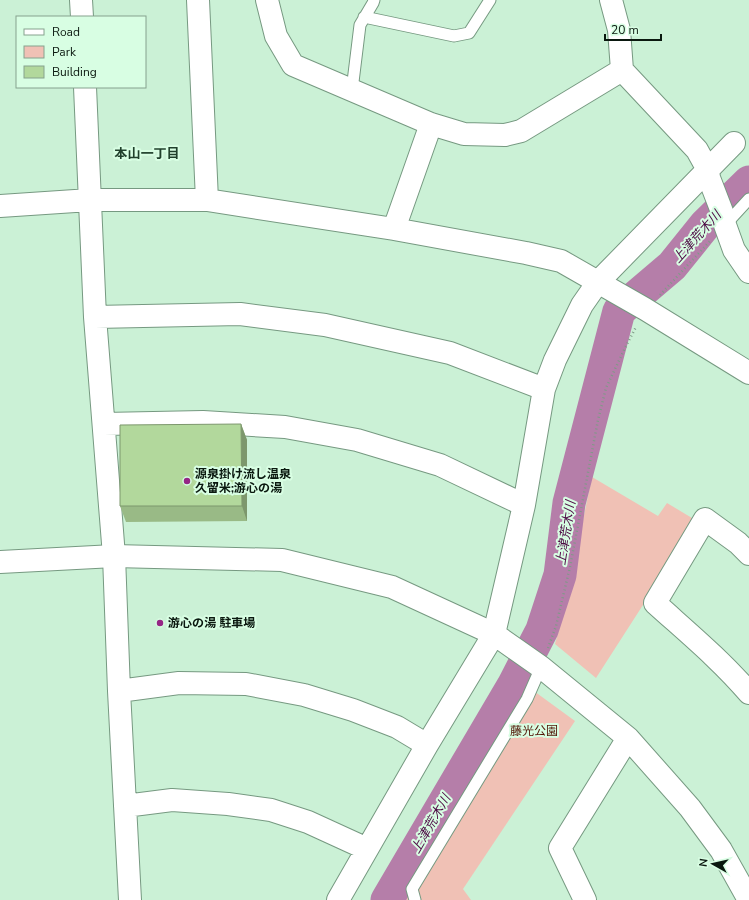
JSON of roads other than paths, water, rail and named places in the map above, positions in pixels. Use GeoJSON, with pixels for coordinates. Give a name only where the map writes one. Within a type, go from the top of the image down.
{"type":"FeatureCollection","features":[{"type":"Feature","properties":{"kind":"street"},"geometry":{"type":"LineString","coordinates":[[81,0],[82,16]]}},
{"type":"Feature","properties":{"kind":"street"},"geometry":{"type":"LineString","coordinates":[[198,0],[207,200]]}},
{"type":"Feature","properties":{"kind":"street"},"geometry":{"type":"LineString","coordinates":[[267,0],[276,36],[293,65],[431,124],[464,134],[505,135],[521,131],[622,70]]}},
{"type":"Feature","properties":{"kind":"street"},"geometry":{"type":"LineString","coordinates":[[611,0],[619,30],[622,70],[697,150],[708,174],[734,250],[749,272]]}},
{"type":"Feature","properties":{"kind":"street"},"geometry":{"type":"LineString","coordinates":[[85,88],[95,317],[114,556],[119,691],[130,900]]}},
{"type":"Feature","properties":{"kind":"street"},"geometry":{"type":"LineString","coordinates":[[394,229],[431,124]]}},
{"type":"Feature","properties":{"kind":"street"},"geometry":{"type":"LineString","coordinates":[[338,900],[494,634],[524,505],[544,389],[555,360],[582,305],[604,286],[708,174],[734,143]]}},
{"type":"Feature","properties":{"kind":"street"},"geometry":{"type":"LineString","coordinates":[[0,206],[90,200],[207,200],[394,229],[526,253],[560,261],[648,309],[749,373]]}},
{"type":"Feature","properties":{"kind":"street"},"geometry":{"type":"LineString","coordinates":[[95,317],[240,314],[325,325],[450,353],[544,389]]}},
{"type":"Feature","properties":{"kind":"street"},"geometry":{"type":"LineString","coordinates":[[104,424],[203,422],[285,427],[357,440],[440,465],[524,505]]}},
{"type":"Feature","properties":{"kind":"street"},"geometry":{"type":"LineString","coordinates":[[749,554],[705,519],[655,603],[696,639],[738,680],[749,693]]}},
{"type":"Feature","properties":{"kind":"street"},"geometry":{"type":"LineString","coordinates":[[0,562],[114,556],[282,560],[392,587],[494,634],[541,667],[628,738],[690,808],[721,850],[749,900]]}},
{"type":"Feature","properties":{"kind":"street"},"geometry":{"type":"LineString","coordinates":[[119,691],[179,683],[246,684],[304,695],[353,710],[397,727],[427,746]]}},
{"type":"Feature","properties":{"kind":"street"},"geometry":{"type":"LineString","coordinates":[[585,900],[560,848],[628,738]]}},
{"type":"Feature","properties":{"kind":"street"},"geometry":{"type":"LineString","coordinates":[[125,806],[172,800],[228,804],[271,810],[308,822],[367,849]]}},
{"type":"Feature","properties":{"kind":"lane"},"geometry":{"type":"LineString","coordinates":[[352,90],[360,25],[374,0]]}},
{"type":"Feature","properties":{"kind":"lane"},"geometry":{"type":"LineString","coordinates":[[364,17],[454,36],[469,33],[490,0]]}},
{"type":"Feature","properties":{"kind":"lane"},"geometry":{"type":"LineString","coordinates":[[725,221],[749,199]]}},
{"type":"Feature","properties":{"kind":"lane"},"geometry":{"type":"LineString","coordinates":[[415,900],[412,889],[527,699],[541,667]]}},
{"type":"Feature","properties":{"kind":"waterway","name":"上津荒木川"},"geometry":{"type":"LineString","coordinates":[[387,900],[514,684],[542,630],[560,575],[569,503],[619,311],[672,266],[705,225],[749,182]]}},
{"type":"Feature","properties":{"kind":"place","name":"源泉掛け流し温泉 久留米;游心の湯"},"geometry":{"type":"Point","coordinates":[187,481]}},
{"type":"Feature","properties":{"kind":"place","name":"游心の湯 駐車場"},"geometry":{"type":"Point","coordinates":[160,623]}},
{"type":"Feature","properties":{"kind":"district","name":"本山一丁目"},"geometry":{"type":"Point","coordinates":[147,154]}},
{"type":"Feature","properties":{"kind":"park label","name":"藤光公園"},"geometry":{"type":"Point","coordinates":[534,731]}}]}
